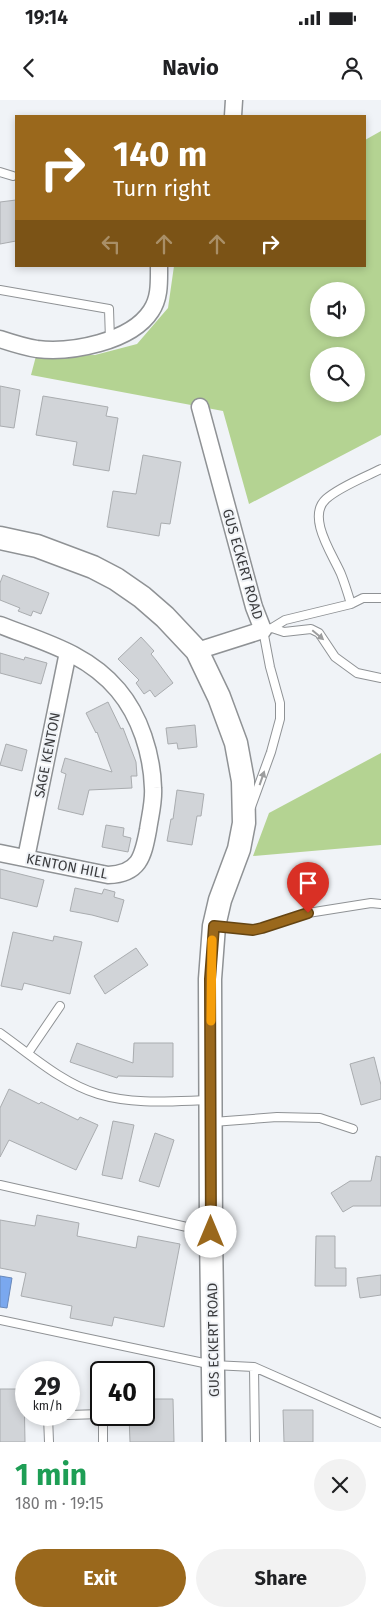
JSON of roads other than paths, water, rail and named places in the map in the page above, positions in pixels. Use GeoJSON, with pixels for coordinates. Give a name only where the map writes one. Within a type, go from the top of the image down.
{"type":"FeatureCollection","features":[{"type":"Feature","properties":{"kind":"street"},"geometry":{"type":"LineString","coordinates":[[233,115],[234,100]]}},
{"type":"Feature","properties":{"kind":"street"},"geometry":{"type":"LineString","coordinates":[[0,339],[20,345],[45,349],[97,344],[110,340],[144,320],[152,310],[159,288],[159,267]]}},
{"type":"Feature","properties":{"kind":"street","name":"GUS ECKERT ROAD"},"geometry":{"type":"LineString","coordinates":[[200,407],[254,607],[268,629],[197,650],[219,697],[236,743],[243,781],[244,823],[239,849],[220,900],[214,926],[210,979],[214,1442]]}},
{"type":"Feature","properties":{"kind":"street"},"geometry":{"type":"LineString","coordinates":[[0,538],[60,554],[93,567],[116,579],[165,617],[197,650]]}},
{"type":"Feature","properties":{"kind":"street"},"geometry":{"type":"LineString","coordinates":[[0,625],[68,652]]}},
{"type":"Feature","properties":{"kind":"street","name":"SAGE KENTON"},"geometry":{"type":"LineString","coordinates":[[26,858],[68,652]]}},
{"type":"Feature","properties":{"kind":"street","name":"KENTON HILL"},"geometry":{"type":"LineString","coordinates":[[0,853],[108,875],[122,874],[132,869],[140,859],[146,840],[153,789],[151,766],[143,734],[133,711],[118,690],[97,669],[82,658],[68,652]]}},
{"type":"Feature","properties":{"kind":"lane"},"geometry":{"type":"LineString","coordinates":[[0,172],[13,176]]}},
{"type":"Feature","properties":{"kind":"lane"},"geometry":{"type":"LineString","coordinates":[[0,290],[109,310],[110,340]]}},
{"type":"Feature","properties":{"kind":"lane"},"geometry":{"type":"LineString","coordinates":[[351,604],[342,576],[319,523],[318,510],[326,499],[381,469]]}},
{"type":"Feature","properties":{"kind":"lane"},"geometry":{"type":"LineString","coordinates":[[268,629],[285,620],[351,604],[364,598],[381,598]]}},
{"type":"Feature","properties":{"kind":"lane"},"geometry":{"type":"LineString","coordinates":[[268,629],[284,632],[310,629],[319,633],[335,657],[357,673],[381,678]]}},
{"type":"Feature","properties":{"kind":"lane"},"geometry":{"type":"LineString","coordinates":[[244,823],[257,794],[280,719],[280,703],[270,667],[268,629]]}},
{"type":"Feature","properties":{"kind":"lane"},"geometry":{"type":"LineString","coordinates":[[371,903],[381,898]]}},
{"type":"Feature","properties":{"kind":"lane"},"geometry":{"type":"LineString","coordinates":[[214,926],[253,930],[308,913],[371,903],[381,904]]}},
{"type":"Feature","properties":{"kind":"lane"},"geometry":{"type":"LineString","coordinates":[[28,1053],[60,1006]]}},
{"type":"Feature","properties":{"kind":"lane"},"geometry":{"type":"LineString","coordinates":[[0,1033],[74,1084],[97,1094],[119,1099],[144,1101],[212,1100]]}},
{"type":"Feature","properties":{"kind":"lane"},"geometry":{"type":"LineString","coordinates":[[211,1122],[278,1117],[320,1118],[353,1129]]}},
{"type":"Feature","properties":{"kind":"lane"},"geometry":{"type":"LineString","coordinates":[[0,1185],[211,1232]]}},
{"type":"Feature","properties":{"kind":"lane"},"geometry":{"type":"LineString","coordinates":[[0,1320],[213,1365],[254,1368],[381,1423]]}},
{"type":"Feature","properties":{"kind":"lane"},"geometry":{"type":"LineString","coordinates":[[254,1368],[255,1442]]}},
{"type":"Feature","properties":{"kind":"lane"},"geometry":{"type":"LineString","coordinates":[[48,1426],[49,1442]]}},
{"type":"Feature","properties":{"kind":"lane"},"geometry":{"type":"LineString","coordinates":[[102,1426],[103,1442]]}},
{"type":"Feature","properties":{"kind":"water"},"geometry":{"type":"Polygon","coordinates":[[[0,1276],[12,1278],[7,1308],[0,1307],[0,1276]]]}}]}
